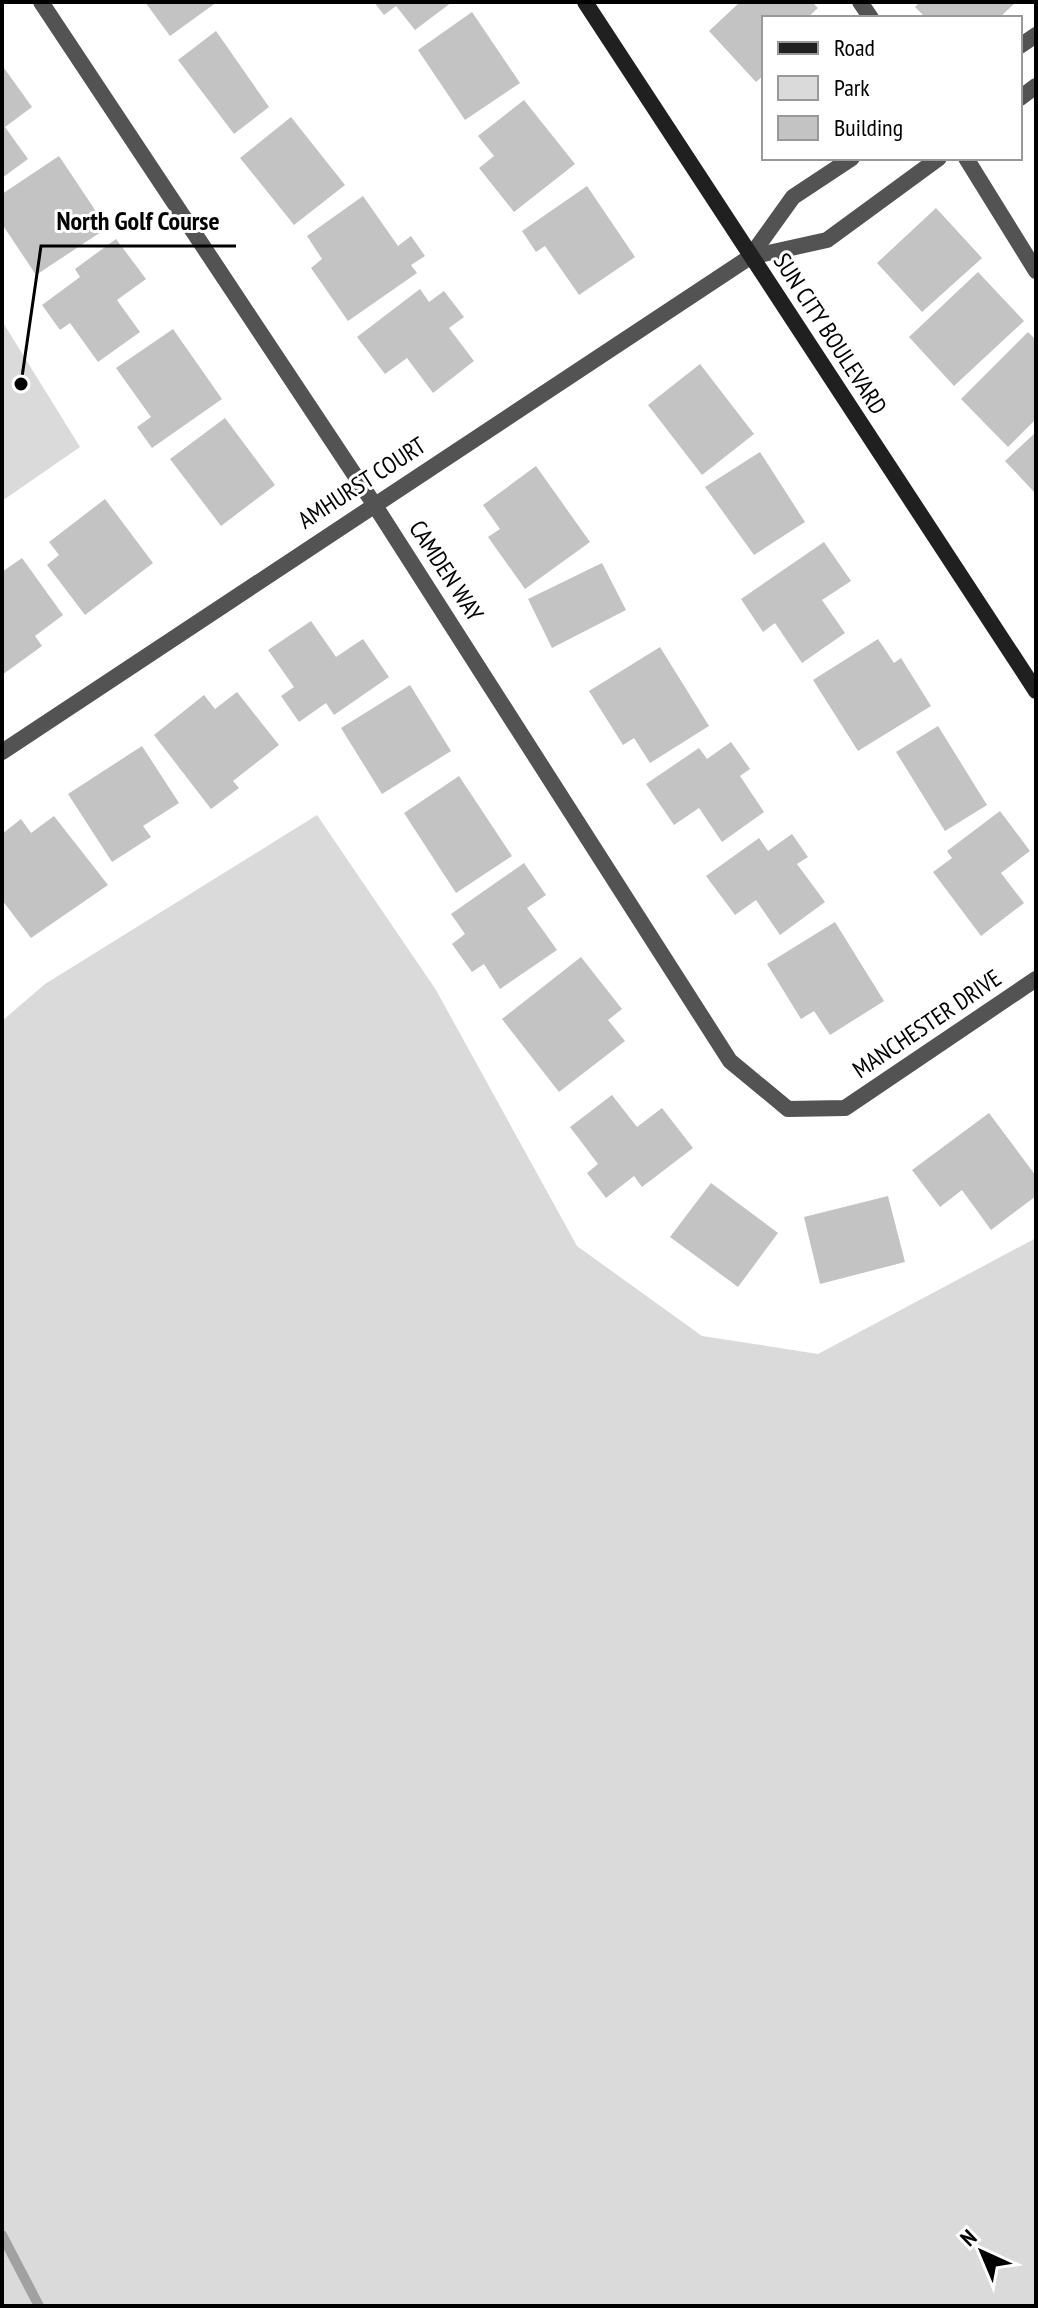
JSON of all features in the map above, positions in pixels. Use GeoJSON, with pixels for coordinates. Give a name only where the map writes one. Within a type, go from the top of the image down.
{"type":"FeatureCollection","features":[{"type":"Feature","properties":{"kind":"street","name":"CAMDEN WAY"},"geometry":{"type":"LineString","coordinates":[[41,2],[374,504],[730,1061],[788,1109],[845,1108]]}},
{"type":"Feature","properties":{"kind":"street","name":"SUN CITY BOULEVARD"},"geometry":{"type":"LineString","coordinates":[[585,2],[1036,691]]}},
{"type":"Feature","properties":{"kind":"street"},"geometry":{"type":"LineString","coordinates":[[750,257],[793,197],[849,160]]}},
{"type":"Feature","properties":{"kind":"street"},"geometry":{"type":"LineString","coordinates":[[750,257],[827,240],[936,160]]}},
{"type":"Feature","properties":{"kind":"street"},"geometry":{"type":"LineString","coordinates":[[967,160],[1036,271]]}},
{"type":"Feature","properties":{"kind":"street","name":"AMHURST COURT"},"geometry":{"type":"LineString","coordinates":[[2,752],[750,257]]}},
{"type":"Feature","properties":{"kind":"street","name":"MANCHESTER DRIVE"},"geometry":{"type":"LineString","coordinates":[[845,1108],[1036,979]]}},
{"type":"Feature","properties":{"kind":"green space"},"geometry":{"type":"Polygon","coordinates":[[[2,321],[80,447],[2,501],[2,321]]]}},
{"type":"Feature","properties":{"kind":"green space"},"geometry":{"type":"Polygon","coordinates":[[[317,815],[436,990],[577,1246],[702,1336],[818,1354],[1036,1238],[1036,2306],[2,2306],[2,1021],[45,984],[317,815]]]}},
{"type":"Feature","properties":{"kind":"building"},"geometry":{"type":"Polygon","coordinates":[[[145,2],[217,2],[170,36],[145,2]]]}},
{"type":"Feature","properties":{"kind":"building"},"geometry":{"type":"Polygon","coordinates":[[[374,2],[452,2],[415,30],[396,6],[384,15],[374,2]]]}},
{"type":"Feature","properties":{"kind":"building"},"geometry":{"type":"Polygon","coordinates":[[[740,2],[812,2],[818,8],[809,16],[762,16],[762,77],[756,82],[709,31],[740,2]]]}},
{"type":"Feature","properties":{"kind":"building"},"geometry":{"type":"Polygon","coordinates":[[[920,2],[1016,2],[1001,16],[924,16],[915,7],[920,2]]]}},
{"type":"Feature","properties":{"kind":"building"},"geometry":{"type":"Polygon","coordinates":[[[472,12],[520,83],[465,120],[418,50],[472,12]]]}},
{"type":"Feature","properties":{"kind":"building"},"geometry":{"type":"Polygon","coordinates":[[[216,31],[269,107],[234,134],[178,60],[216,31]]]}},
{"type":"Feature","properties":{"kind":"building"},"geometry":{"type":"Polygon","coordinates":[[[4,68],[32,107],[5,127],[28,159],[2,178],[4,68]]]}},
{"type":"Feature","properties":{"kind":"building"},"geometry":{"type":"Polygon","coordinates":[[[524,100],[575,164],[514,212],[479,168],[494,156],[478,136],[524,100]]]}},
{"type":"Feature","properties":{"kind":"building"},"geometry":{"type":"Polygon","coordinates":[[[291,117],[345,185],[294,225],[240,158],[291,117]]]}},
{"type":"Feature","properties":{"kind":"building"},"geometry":{"type":"Polygon","coordinates":[[[59,156],[107,228],[36,275],[2,224],[2,194],[59,156]]]}},
{"type":"Feature","properties":{"kind":"building"},"geometry":{"type":"Polygon","coordinates":[[[587,186],[635,257],[579,295],[545,246],[536,252],[522,231],[587,186]]]}},
{"type":"Feature","properties":{"kind":"building"},"geometry":{"type":"Polygon","coordinates":[[[363,196],[398,246],[411,236],[425,256],[411,265],[417,273],[348,321],[311,268],[322,259],[307,236],[363,196]]]}},
{"type":"Feature","properties":{"kind":"building"},"geometry":{"type":"Polygon","coordinates":[[[936,208],[982,258],[922,312],[877,263],[936,208]]]}},
{"type":"Feature","properties":{"kind":"building"},"geometry":{"type":"Polygon","coordinates":[[[116,239],[146,279],[117,300],[140,332],[98,362],[70,323],[60,330],[42,305],[80,277],[75,269],[116,239]]]}},
{"type":"Feature","properties":{"kind":"building"},"geometry":{"type":"Polygon","coordinates":[[[978,272],[1024,321],[954,386],[909,337],[978,272]]]}},
{"type":"Feature","properties":{"kind":"building"},"geometry":{"type":"Polygon","coordinates":[[[420,289],[429,302],[444,291],[464,317],[449,328],[474,361],[433,393],[407,358],[385,374],[357,337],[420,289]]]}},
{"type":"Feature","properties":{"kind":"building"},"geometry":{"type":"Polygon","coordinates":[[[173,329],[222,399],[152,448],[137,427],[151,417],[116,368],[173,329]]]}},
{"type":"Feature","properties":{"kind":"building"},"geometry":{"type":"Polygon","coordinates":[[[1028,332],[1036,340],[1036,419],[1008,447],[961,399],[1028,332]]]}},
{"type":"Feature","properties":{"kind":"building"},"geometry":{"type":"Polygon","coordinates":[[[700,364],[754,434],[702,475],[648,405],[700,364]]]}},
{"type":"Feature","properties":{"kind":"building"},"geometry":{"type":"Polygon","coordinates":[[[225,418],[275,485],[221,526],[170,459],[225,418]]]}},
{"type":"Feature","properties":{"kind":"building"},"geometry":{"type":"Polygon","coordinates":[[[1036,432],[1036,494],[1005,461],[1036,432]]]}},
{"type":"Feature","properties":{"kind":"building"},"geometry":{"type":"Polygon","coordinates":[[[760,452],[805,522],[754,555],[705,487],[760,452]]]}},
{"type":"Feature","properties":{"kind":"building"},"geometry":{"type":"Polygon","coordinates":[[[536,466],[590,542],[525,589],[488,537],[500,529],[483,505],[536,466]]]}},
{"type":"Feature","properties":{"kind":"building"},"geometry":{"type":"Polygon","coordinates":[[[105,499],[153,563],[85,615],[47,565],[59,555],[49,542],[105,499]]]}},
{"type":"Feature","properties":{"kind":"building"},"geometry":{"type":"Polygon","coordinates":[[[824,542],[851,581],[822,600],[845,633],[802,663],[775,623],[763,632],[741,599],[824,542]]]}},
{"type":"Feature","properties":{"kind":"building"},"geometry":{"type":"Polygon","coordinates":[[[22,558],[63,615],[35,636],[42,646],[2,675],[2,572],[22,558]]]}},
{"type":"Feature","properties":{"kind":"building"},"geometry":{"type":"Polygon","coordinates":[[[602,563],[626,610],[552,648],[528,599],[602,563]]]}},
{"type":"Feature","properties":{"kind":"building"},"geometry":{"type":"Polygon","coordinates":[[[311,621],[336,657],[363,639],[389,677],[334,715],[326,703],[299,722],[281,696],[294,687],[268,650],[311,621]]]}},
{"type":"Feature","properties":{"kind":"building"},"geometry":{"type":"Polygon","coordinates":[[[878,639],[894,663],[901,658],[931,706],[858,751],[813,680],[878,639]]]}},
{"type":"Feature","properties":{"kind":"building"},"geometry":{"type":"Polygon","coordinates":[[[660,647],[709,726],[650,763],[634,738],[623,745],[589,691],[660,647]]]}},
{"type":"Feature","properties":{"kind":"building"},"geometry":{"type":"Polygon","coordinates":[[[410,685],[451,751],[382,794],[341,728],[410,685]]]}},
{"type":"Feature","properties":{"kind":"building"},"geometry":{"type":"Polygon","coordinates":[[[237,692],[279,745],[233,781],[239,788],[211,809],[154,735],[204,695],[215,709],[237,692]]]}},
{"type":"Feature","properties":{"kind":"building"},"geometry":{"type":"Polygon","coordinates":[[[938,726],[987,805],[945,831],[896,752],[938,726]]]}},
{"type":"Feature","properties":{"kind":"building"},"geometry":{"type":"Polygon","coordinates":[[[731,742],[750,769],[740,776],[764,812],[722,842],[699,808],[674,825],[646,784],[699,748],[707,759],[731,742]]]}},
{"type":"Feature","properties":{"kind":"building"},"geometry":{"type":"Polygon","coordinates":[[[142,746],[179,803],[143,826],[151,837],[112,862],[68,794],[142,746]]]}},
{"type":"Feature","properties":{"kind":"building"},"geometry":{"type":"Polygon","coordinates":[[[459,776],[512,856],[456,893],[404,813],[459,776]]]}},
{"type":"Feature","properties":{"kind":"building"},"geometry":{"type":"Polygon","coordinates":[[[1000,811],[1030,851],[1001,873],[1024,903],[981,936],[933,872],[952,858],[947,851],[1000,811]]]}},
{"type":"Feature","properties":{"kind":"building"},"geometry":{"type":"Polygon","coordinates":[[[54,816],[108,885],[31,938],[2,900],[2,834],[21,819],[31,833],[54,816]]]}},
{"type":"Feature","properties":{"kind":"building"},"geometry":{"type":"Polygon","coordinates":[[[792,834],[808,857],[797,864],[825,902],[780,935],[756,900],[735,915],[706,876],[759,838],[768,851],[792,834]]]}},
{"type":"Feature","properties":{"kind":"building"},"geometry":{"type":"Polygon","coordinates":[[[524,863],[546,895],[527,908],[557,950],[500,989],[484,964],[472,972],[452,944],[465,934],[451,914],[524,863]]]}},
{"type":"Feature","properties":{"kind":"building"},"geometry":{"type":"Polygon","coordinates":[[[835,922],[884,1001],[830,1035],[814,1011],[801,1019],[767,964],[835,922]]]}},
{"type":"Feature","properties":{"kind":"building"},"geometry":{"type":"Polygon","coordinates":[[[581,957],[622,1009],[608,1020],[625,1041],[559,1092],[502,1019],[581,957]]]}},
{"type":"Feature","properties":{"kind":"building"},"geometry":{"type":"Polygon","coordinates":[[[612,1095],[637,1127],[662,1108],[693,1148],[642,1187],[634,1176],[606,1198],[587,1173],[598,1164],[570,1127],[612,1095]]]}},
{"type":"Feature","properties":{"kind":"building"},"geometry":{"type":"Polygon","coordinates":[[[989,1113],[1036,1176],[1036,1196],[991,1230],[962,1190],[940,1207],[912,1170],[989,1113]]]}},
{"type":"Feature","properties":{"kind":"building"},"geometry":{"type":"Polygon","coordinates":[[[711,1183],[778,1233],[738,1287],[670,1237],[711,1183]]]}},
{"type":"Feature","properties":{"kind":"building"},"geometry":{"type":"Polygon","coordinates":[[[888,1196],[905,1262],[820,1284],[804,1217],[888,1196]]]}},
{"type":"Feature","properties":{"kind":"waterway"},"geometry":{"type":"LineString","coordinates":[[2,2235],[39,2306]]}},
{"type":"Feature","properties":{"kind":"place","name":"North Golf Course"},"geometry":{"type":"Point","coordinates":[21,384]}}]}
